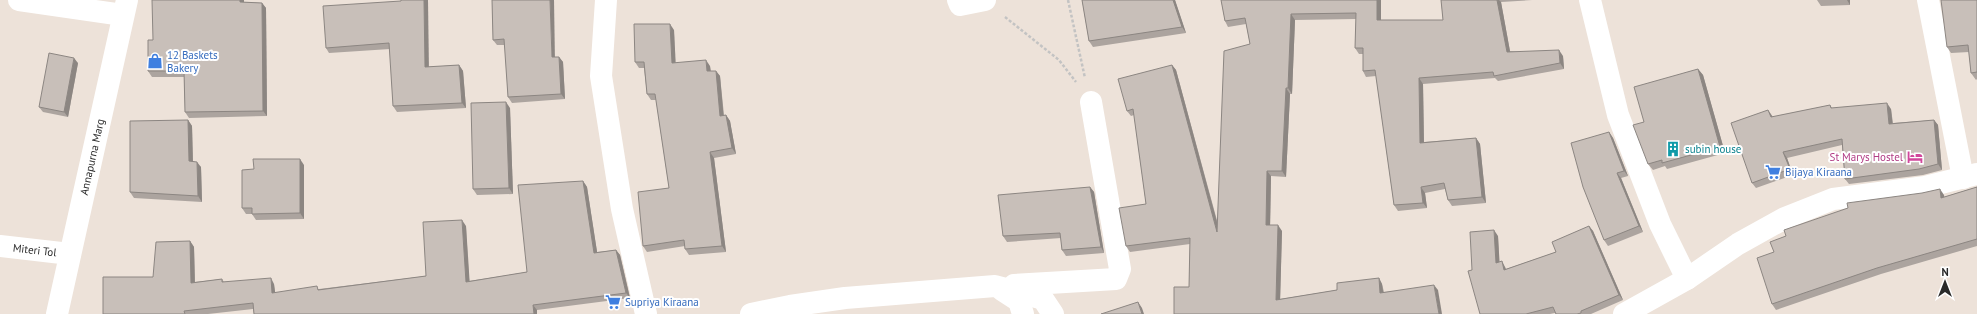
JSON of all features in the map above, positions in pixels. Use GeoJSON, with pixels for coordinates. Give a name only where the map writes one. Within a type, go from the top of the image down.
{"type":"FeatureCollection","features":[{"type":"Feature","properties":{"kind":"street"},"geometry":{"type":"LineString","coordinates":[[19,0],[125,8]]}},
{"type":"Feature","properties":{"kind":"street"},"geometry":{"type":"LineString","coordinates":[[606,0],[601,76],[622,209],[646,314]]}},
{"type":"Feature","properties":{"kind":"street"},"geometry":{"type":"LineString","coordinates":[[958,0],[960,5],[984,0]]}},
{"type":"Feature","properties":{"kind":"street"},"geometry":{"type":"LineString","coordinates":[[1590,0],[1618,115],[1660,224],[1687,279]]}},
{"type":"Feature","properties":{"kind":"street"},"geometry":{"type":"LineString","coordinates":[[1624,314],[1687,279],[1738,244],[1785,218],[1833,199],[1925,187],[1970,176],[1928,0]]}},
{"type":"Feature","properties":{"kind":"street","name":"Annapurna Marg"},"geometry":{"type":"LineString","coordinates":[[57,314],[125,8]]}},
{"type":"Feature","properties":{"kind":"street"},"geometry":{"type":"LineString","coordinates":[[751,314],[790,306],[845,298],[995,286],[1116,279],[1120,269],[1091,102]]}},
{"type":"Feature","properties":{"kind":"street","name":"Miteri Tol"},"geometry":{"type":"LineString","coordinates":[[0,246],[70,254]]}},
{"type":"Feature","properties":{"kind":"street"},"geometry":{"type":"LineString","coordinates":[[995,286],[1019,301],[1023,314]]}},
{"type":"Feature","properties":{"kind":"street"},"geometry":{"type":"LineString","coordinates":[[995,286],[1043,299],[1053,314]]}},
{"type":"Feature","properties":{"kind":"path"},"geometry":{"type":"LineString","coordinates":[[984,0],[1059,60],[1091,102]]}},
{"type":"Feature","properties":{"kind":"path"},"geometry":{"type":"LineString","coordinates":[[1068,0],[1091,102]]}},
{"type":"Feature","properties":{"kind":"building"},"geometry":{"type":"Polygon","coordinates":[[[152,0],[240,0],[240,2],[262,3],[263,111],[185,112],[184,71],[148,71],[148,40],[153,40],[152,0]]]}},
{"type":"Feature","properties":{"kind":"building"},"geometry":{"type":"Polygon","coordinates":[[[401,0],[424,0],[425,67],[459,65],[462,103],[393,106],[389,43],[326,48],[323,6],[401,0]]]}},
{"type":"Feature","properties":{"kind":"building"},"geometry":{"type":"Polygon","coordinates":[[[492,0],[550,0],[552,57],[559,57],[561,94],[508,97],[504,39],[493,40],[492,0]]]}},
{"type":"Feature","properties":{"kind":"building"},"geometry":{"type":"Polygon","coordinates":[[[1082,0],[1173,0],[1182,27],[1089,41],[1082,0]]]}},
{"type":"Feature","properties":{"kind":"building"},"geometry":{"type":"Polygon","coordinates":[[[1221,0],[1377,0],[1377,20],[1443,20],[1441,0],[1497,0],[1507,52],[1559,50],[1560,63],[1494,76],[1493,72],[1419,78],[1420,143],[1476,138],[1482,197],[1448,200],[1444,183],[1421,187],[1423,203],[1394,205],[1375,70],[1363,71],[1363,48],[1355,48],[1356,13],[1291,14],[1288,88],[1286,88],[1282,171],[1267,171],[1266,225],[1278,225],[1276,300],[1337,290],[1337,283],[1379,278],[1380,293],[1434,285],[1439,314],[1174,314],[1174,287],[1189,287],[1190,238],[1126,246],[1119,208],[1146,204],[1133,109],[1127,111],[1118,79],[1172,65],[1217,232],[1224,51],[1250,44],[1245,18],[1225,21],[1221,0]]]}},
{"type":"Feature","properties":{"kind":"building"},"geometry":{"type":"Polygon","coordinates":[[[1941,0],[1977,0],[1977,72],[1971,73],[1968,45],[1947,47],[1941,0]]]}},
{"type":"Feature","properties":{"kind":"building"},"geometry":{"type":"Polygon","coordinates":[[[634,24],[670,24],[672,63],[706,60],[707,71],[716,71],[720,116],[726,115],[732,148],[710,152],[722,246],[685,249],[684,240],[643,246],[638,192],[669,188],[655,94],[647,94],[644,62],[635,62],[634,24]]]}},
{"type":"Feature","properties":{"kind":"building"},"geometry":{"type":"Polygon","coordinates":[[[49,53],[74,58],[64,112],[39,107],[49,53]]]}},
{"type":"Feature","properties":{"kind":"building"},"geometry":{"type":"Polygon","coordinates":[[[1698,69],[1720,147],[1662,163],[1662,160],[1648,164],[1633,125],[1644,122],[1634,87],[1698,69]]]}},
{"type":"Feature","properties":{"kind":"building"},"geometry":{"type":"Polygon","coordinates":[[[506,102],[509,188],[473,189],[471,103],[506,102]]]}},
{"type":"Feature","properties":{"kind":"building"},"geometry":{"type":"Polygon","coordinates":[[[1887,103],[1889,124],[1934,120],[1938,164],[1919,169],[1845,179],[1842,139],[1783,152],[1790,169],[1752,183],[1731,123],[1768,110],[1771,117],[1830,105],[1831,108],[1887,103]]]}},
{"type":"Feature","properties":{"kind":"building"},"geometry":{"type":"Polygon","coordinates":[[[188,120],[189,161],[197,162],[198,196],[130,192],[130,121],[188,120]]]}},
{"type":"Feature","properties":{"kind":"building"},"geometry":{"type":"Polygon","coordinates":[[[1609,132],[1624,171],[1617,173],[1639,226],[1604,240],[1583,187],[1571,143],[1609,132]]]}},
{"type":"Feature","properties":{"kind":"building"},"geometry":{"type":"Polygon","coordinates":[[[253,159],[300,159],[300,213],[252,214],[252,208],[242,208],[242,170],[254,169],[253,159]]]}},
{"type":"Feature","properties":{"kind":"building"},"geometry":{"type":"Polygon","coordinates":[[[583,181],[594,253],[616,250],[626,293],[533,305],[534,314],[254,314],[253,303],[184,311],[185,314],[103,314],[103,277],[153,277],[156,242],[190,241],[191,283],[222,279],[222,282],[271,278],[272,293],[317,286],[318,290],[426,276],[423,222],[462,220],[466,282],[527,272],[518,185],[583,181]]]}},
{"type":"Feature","properties":{"kind":"building"},"geometry":{"type":"Polygon","coordinates":[[[1090,187],[1101,247],[1062,250],[1060,233],[1003,236],[998,195],[1090,187]]]}},
{"type":"Feature","properties":{"kind":"building"},"geometry":{"type":"Polygon","coordinates":[[[1977,187],[1977,239],[1877,268],[1772,304],[1757,258],[1774,252],[1770,242],[1786,236],[1784,230],[1848,208],[1847,203],[1922,193],[1940,189],[1941,198],[1977,187]]]}},
{"type":"Feature","properties":{"kind":"building"},"geometry":{"type":"Polygon","coordinates":[[[1589,226],[1619,295],[1577,314],[1556,314],[1553,307],[1526,314],[1480,314],[1468,271],[1472,270],[1470,232],[1494,230],[1496,263],[1502,261],[1504,270],[1556,252],[1552,242],[1589,226]]]}},
{"type":"Feature","properties":{"kind":"building"},"geometry":{"type":"Polygon","coordinates":[[[1138,302],[1142,314],[1101,314],[1138,302]]]}},
{"type":"Feature","properties":{"kind":"place","name":"12 Baskets Bakery"},"geometry":{"type":"Point","coordinates":[155,61]}},
{"type":"Feature","properties":{"kind":"place","name":"subin house"},"geometry":{"type":"Point","coordinates":[1673,149]}},
{"type":"Feature","properties":{"kind":"place","name":"St Marys Hostel"},"geometry":{"type":"Point","coordinates":[1915,157]}},
{"type":"Feature","properties":{"kind":"place","name":"Bijaya Kiraana"},"geometry":{"type":"Point","coordinates":[1773,172]}},
{"type":"Feature","properties":{"kind":"place","name":"Supriya Kiraana"},"geometry":{"type":"Point","coordinates":[613,302]}}]}
